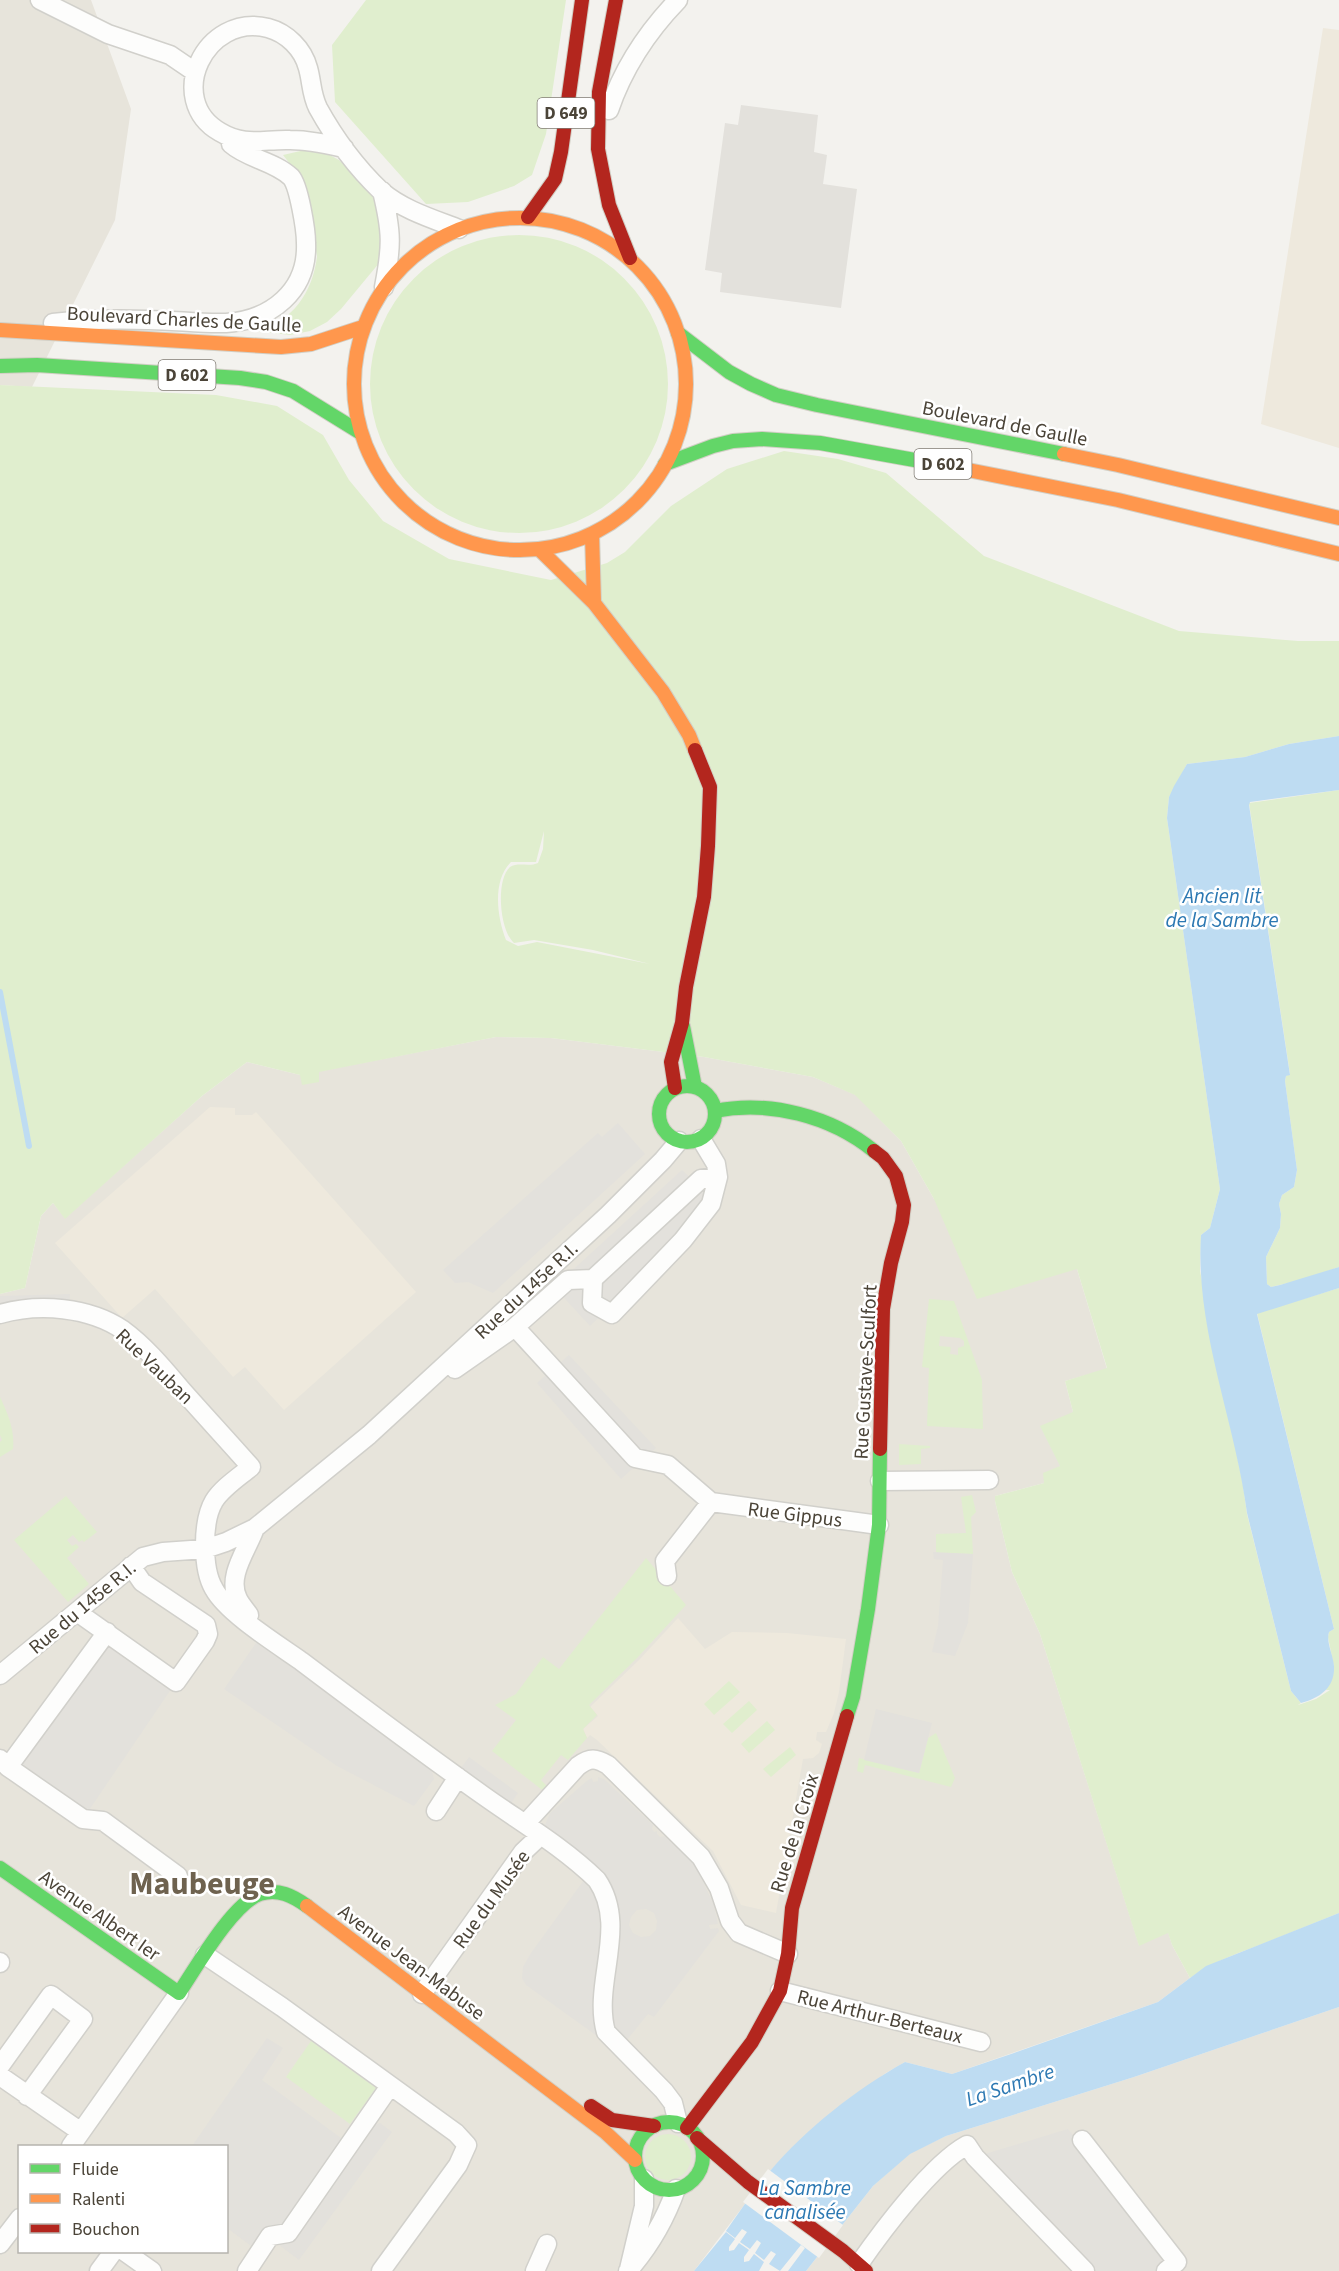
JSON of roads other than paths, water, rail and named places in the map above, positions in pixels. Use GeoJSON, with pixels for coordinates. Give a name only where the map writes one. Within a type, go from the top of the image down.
{"type":"FeatureCollection","features":[{"type":"Feature","properties":{"kind":"main road","name":"D 649"},"geometry":{"type":"LineString","coordinates":[[528,217],[555,179],[561,152],[582,0]]}},
{"type":"Feature","properties":{"kind":"main road","name":"D 649"},"geometry":{"type":"LineString","coordinates":[[616,0],[597,104],[596,125],[604,189],[610,211],[631,260]]}},
{"type":"Feature","properties":{"kind":"main road"},"geometry":{"type":"LineString","coordinates":[[528,217],[556,221],[583,230],[608,243],[631,260],[651,281],[667,306],[678,333],[684,359],[686,386],[676,439],[665,464],[634,505],[614,521],[592,534],[566,544],[539,549],[513,550],[463,541],[433,525],[399,499],[383,479],[370,457],[361,434],[356,412],[354,369],[363,327],[384,287],[405,263],[422,250],[459,229],[492,219],[528,217]]}},
{"type":"Feature","properties":{"kind":"main road","name":"Boulevard Charles de Gaulle"},"geometry":{"type":"LineString","coordinates":[[5,330],[281,347],[311,344],[363,327]]}},
{"type":"Feature","properties":{"kind":"main road","name":"Boulevard de Gaulle"},"geometry":{"type":"LineString","coordinates":[[678,333],[722,368],[777,395],[1244,494],[1339,518]]}},
{"type":"Feature","properties":{"kind":"main road","name":"D 602"},"geometry":{"type":"LineString","coordinates":[[0,366],[38,365],[240,378],[266,382],[293,391],[361,434]]}},
{"type":"Feature","properties":{"kind":"main road","name":"D 602"},"geometry":{"type":"LineString","coordinates":[[665,464],[718,444],[742,440],[795,439],[996,475],[1221,524],[1339,554]]}},
{"type":"Feature","properties":{"kind":"main road"},"geometry":{"type":"LineString","coordinates":[[592,534],[594,603]]}},
{"type":"Feature","properties":{"kind":"main road"},"geometry":{"type":"LineString","coordinates":[[539,549],[594,603],[663,692],[689,735],[710,788],[704,897],[686,987],[682,1023],[671,1062],[675,1088]]}},
{"type":"Feature","properties":{"kind":"main road"},"geometry":{"type":"LineString","coordinates":[[682,1023],[695,1087]]}},
{"type":"Feature","properties":{"kind":"main road"},"geometry":{"type":"LineString","coordinates":[[695,1087],[706,1093],[712,1100],[715,1111],[714,1122],[709,1131],[700,1138],[689,1142],[679,1141],[669,1136],[662,1127],[661,1106],[666,1096],[675,1088],[695,1087]]}},
{"type":"Feature","properties":{"kind":"main road","name":"Rue Gustave-Sculfort"},"geometry":{"type":"LineString","coordinates":[[715,1111],[747,1106],[800,1114],[820,1120],[854,1137],[873,1150],[887,1162],[897,1176],[904,1200],[903,1217],[883,1309],[879,1525]]}},
{"type":"Feature","properties":{"kind":"main road","name":"Rue de la Croix"},"geometry":{"type":"LineString","coordinates":[[682,2126],[752,2042],[780,1991],[788,1954],[792,1908],[853,1697],[879,1525]]}},
{"type":"Feature","properties":{"kind":"main road","name":"Avenue Albert Ier"},"geometry":{"type":"LineString","coordinates":[[0,1868],[179,1993]]}},
{"type":"Feature","properties":{"kind":"main road","name":"Avenue Jean-Mabuse"},"geometry":{"type":"LineString","coordinates":[[179,1993],[228,1924],[253,1898],[275,1892],[286,1893],[295,1897],[605,2132],[635,2160]]}},
{"type":"Feature","properties":{"kind":"main road"},"geometry":{"type":"LineString","coordinates":[[474,2032],[553,2080],[612,2120],[654,2126]]}},
{"type":"Feature","properties":{"kind":"main road"},"geometry":{"type":"LineString","coordinates":[[750,2183],[719,2181],[664,2190],[653,2186],[638,2171],[635,2160],[639,2140],[654,2126],[669,2122],[682,2126],[750,2183],[862,2268]]}},
{"type":"Feature","properties":{"kind":"main road"},"geometry":{"type":"LineString","coordinates":[[684,2185],[698,2172],[702,2161],[702,2149],[698,2138]]}},
{"type":"Feature","properties":{"kind":"street"},"geometry":{"type":"LineString","coordinates":[[40,0],[108,34],[171,55],[195,72]]}},
{"type":"Feature","properties":{"kind":"street"},"geometry":{"type":"LineString","coordinates":[[598,149],[617,86],[634,56],[678,0]]}},
{"type":"Feature","properties":{"kind":"street"},"geometry":{"type":"LineString","coordinates":[[5,330],[91,318],[225,323],[264,315],[280,305],[293,292],[299,281],[306,254],[306,240],[293,179],[235,147],[205,119],[197,104],[194,88],[195,72],[199,60],[215,39],[238,28],[254,26],[269,28],[294,43],[308,68],[312,96],[318,108],[344,148],[382,191],[404,206],[459,229]]}},
{"type":"Feature","properties":{"kind":"street"},"geometry":{"type":"LineString","coordinates":[[217,131],[234,140],[253,143],[272,139],[309,141],[344,148]]}},
{"type":"Feature","properties":{"kind":"street"},"geometry":{"type":"LineString","coordinates":[[382,191],[390,224],[391,247],[384,287]]}},
{"type":"Feature","properties":{"kind":"street"},"geometry":{"type":"LineString","coordinates":[[700,1138],[716,1164],[718,1177],[711,1204],[683,1240],[612,1314],[592,1303],[593,1279],[701,1179],[718,1177]]}},
{"type":"Feature","properties":{"kind":"street","name":"Rue du 145e R.I."},"geometry":{"type":"LineString","coordinates":[[369,1435],[608,1215],[679,1141]]}},
{"type":"Feature","properties":{"kind":"street","name":"Rue du 145e R.I."},"geometry":{"type":"LineString","coordinates":[[0,1675],[143,1557],[163,1552],[205,1549],[255,1528],[369,1435],[468,1359],[516,1327],[568,1280],[593,1279]]}},
{"type":"Feature","properties":{"kind":"street","name":"Rue Vauban"},"geometry":{"type":"LineString","coordinates":[[0,1314],[25,1310],[66,1309],[87,1313],[123,1330],[165,1370],[251,1467],[214,1500],[208,1517],[205,1549]]}},
{"type":"Feature","properties":{"kind":"street"},"geometry":{"type":"LineString","coordinates":[[516,1327],[635,1458],[668,1465],[711,1503],[665,1561],[667,1576]]}},
{"type":"Feature","properties":{"kind":"street"},"geometry":{"type":"LineString","coordinates":[[880,1481],[989,1480]]}},
{"type":"Feature","properties":{"kind":"street","name":"Rue Gippus"},"geometry":{"type":"LineString","coordinates":[[711,1503],[879,1525]]}},
{"type":"Feature","properties":{"kind":"street"},"geometry":{"type":"LineString","coordinates":[[255,1528],[240,1562],[235,1582],[237,1598],[262,1633]]}},
{"type":"Feature","properties":{"kind":"street"},"geometry":{"type":"LineString","coordinates":[[205,1549],[207,1572],[214,1590],[230,1608],[458,1777],[541,1835],[589,1873],[601,1887],[612,1935],[603,1989],[602,2019],[606,2032],[656,2082],[673,2103],[682,2126]]}},
{"type":"Feature","properties":{"kind":"street"},"geometry":{"type":"LineString","coordinates":[[77,1611],[176,1682],[198,1653],[208,1634],[206,1625],[142,1582],[131,1566]]}},
{"type":"Feature","properties":{"kind":"street"},"geometry":{"type":"LineString","coordinates":[[107,1632],[4,1763],[83,1819],[103,1821],[178,1876]]}},
{"type":"Feature","properties":{"kind":"street"},"geometry":{"type":"LineString","coordinates":[[525,1824],[578,1766],[594,1758],[601,1761],[608,1765],[701,1857],[719,1888],[730,1921],[739,1933],[788,1954]]}},
{"type":"Feature","properties":{"kind":"street"},"geometry":{"type":"LineString","coordinates":[[436,1811],[458,1777]]}},
{"type":"Feature","properties":{"kind":"street","name":"Rue du Musée"},"geometry":{"type":"LineString","coordinates":[[422,1994],[523,1852],[541,1835]]}},
{"type":"Feature","properties":{"kind":"street"},"geometry":{"type":"LineString","coordinates":[[205,1955],[456,2133],[467,2145],[458,2165],[381,2271]]}},
{"type":"Feature","properties":{"kind":"street","name":"Rue Arthur-Berteaux"},"geometry":{"type":"LineString","coordinates":[[780,1991],[981,2042]]}},
{"type":"Feature","properties":{"kind":"street"},"geometry":{"type":"LineString","coordinates":[[0,2076],[27,2096],[76,2139],[179,1993]]}},
{"type":"Feature","properties":{"kind":"street"},"geometry":{"type":"LineString","coordinates":[[0,2066],[51,1995],[83,2019],[27,2096]]}},
{"type":"Feature","properties":{"kind":"street"},"geometry":{"type":"LineString","coordinates":[[247,2271],[270,2236],[288,2233],[390,2086]]}},
{"type":"Feature","properties":{"kind":"street"},"geometry":{"type":"LineString","coordinates":[[1082,2140],[1171,2266]]}},
{"type":"Feature","properties":{"kind":"street"},"geometry":{"type":"LineString","coordinates":[[862,2268],[884,2231],[923,2184],[945,2161],[967,2145],[975,2157],[1085,2271]]}},
{"type":"Feature","properties":{"kind":"street"},"geometry":{"type":"LineString","coordinates":[[628,2271],[644,2206],[644,2179]]}},
{"type":"Feature","properties":{"kind":"street"},"geometry":{"type":"LineString","coordinates":[[628,2271],[646,2251],[684,2185]]}},
{"type":"Feature","properties":{"kind":"street"},"geometry":{"type":"LineString","coordinates":[[0,2244],[18,2221]]}},
{"type":"Feature","properties":{"kind":"street"},"geometry":{"type":"LineString","coordinates":[[535,2271],[547,2244]]}},
{"type":"Feature","properties":{"kind":"street"},"geometry":{"type":"LineString","coordinates":[[99,2271],[112,2253]]}},
{"type":"Feature","properties":{"kind":"street"},"geometry":{"type":"LineString","coordinates":[[127,2253],[152,2271]]}},
{"type":"Feature","properties":{"kind":"water","name":"Ancien lit de la Sambre"},"geometry":{"type":"Polygon","coordinates":[[[1339,736],[1339,790],[1250,802],[1249,805],[1290,1075],[1286,1076],[1285,1081],[1297,1170],[1294,1187],[1282,1195],[1279,1204],[1280,1228],[1266,1257],[1267,1284],[1271,1287],[1280,1285],[1339,1267],[1339,1288],[1257,1314],[1334,1629],[1329,1632],[1328,1636],[1334,1666],[1332,1680],[1320,1695],[1301,1703],[1291,1691],[1247,1513],[1204,1305],[1201,1235],[1210,1228],[1220,1189],[1167,818],[1169,797],[1187,764],[1245,757],[1289,744],[1339,736]]]}},
{"type":"Feature","properties":{"kind":"water","name":"La Sambre canalisée"},"geometry":{"type":"Polygon","coordinates":[[[1339,1913],[1339,2007],[1134,2077],[946,2136],[910,2154],[873,2186],[806,2271],[788,2271],[805,2248],[801,2245],[780,2271],[769,2264],[776,2254],[771,2251],[764,2260],[755,2253],[761,2243],[757,2240],[750,2249],[740,2242],[747,2232],[742,2229],[735,2238],[726,2231],[764,2178],[784,2155],[850,2097],[905,2062],[952,2074],[1014,2053],[1158,2002],[1206,1966],[1339,1913]]]}},
{"type":"Feature","properties":{"kind":"water","name":"La Sambre canalisée"},"geometry":{"type":"Polygon","coordinates":[[[726,2232],[735,2239],[729,2251],[734,2250],[739,2243],[749,2250],[744,2257],[744,2262],[749,2261],[754,2254],[764,2262],[759,2271],[694,2271],[726,2232]]]}},
{"type":"Feature","properties":{"kind":"waterway"},"geometry":{"type":"LineString","coordinates":[[0,992],[29,1146]]}},
{"type":"Feature","properties":{"kind":"district","name":"Maubeuge"},"geometry":{"type":"Point","coordinates":[202,1883]}},
{"type":"Feature","properties":{"kind":"water label","name":"La Sambre"},"geometry":{"type":"Point","coordinates":[1010,2085]}}]}
